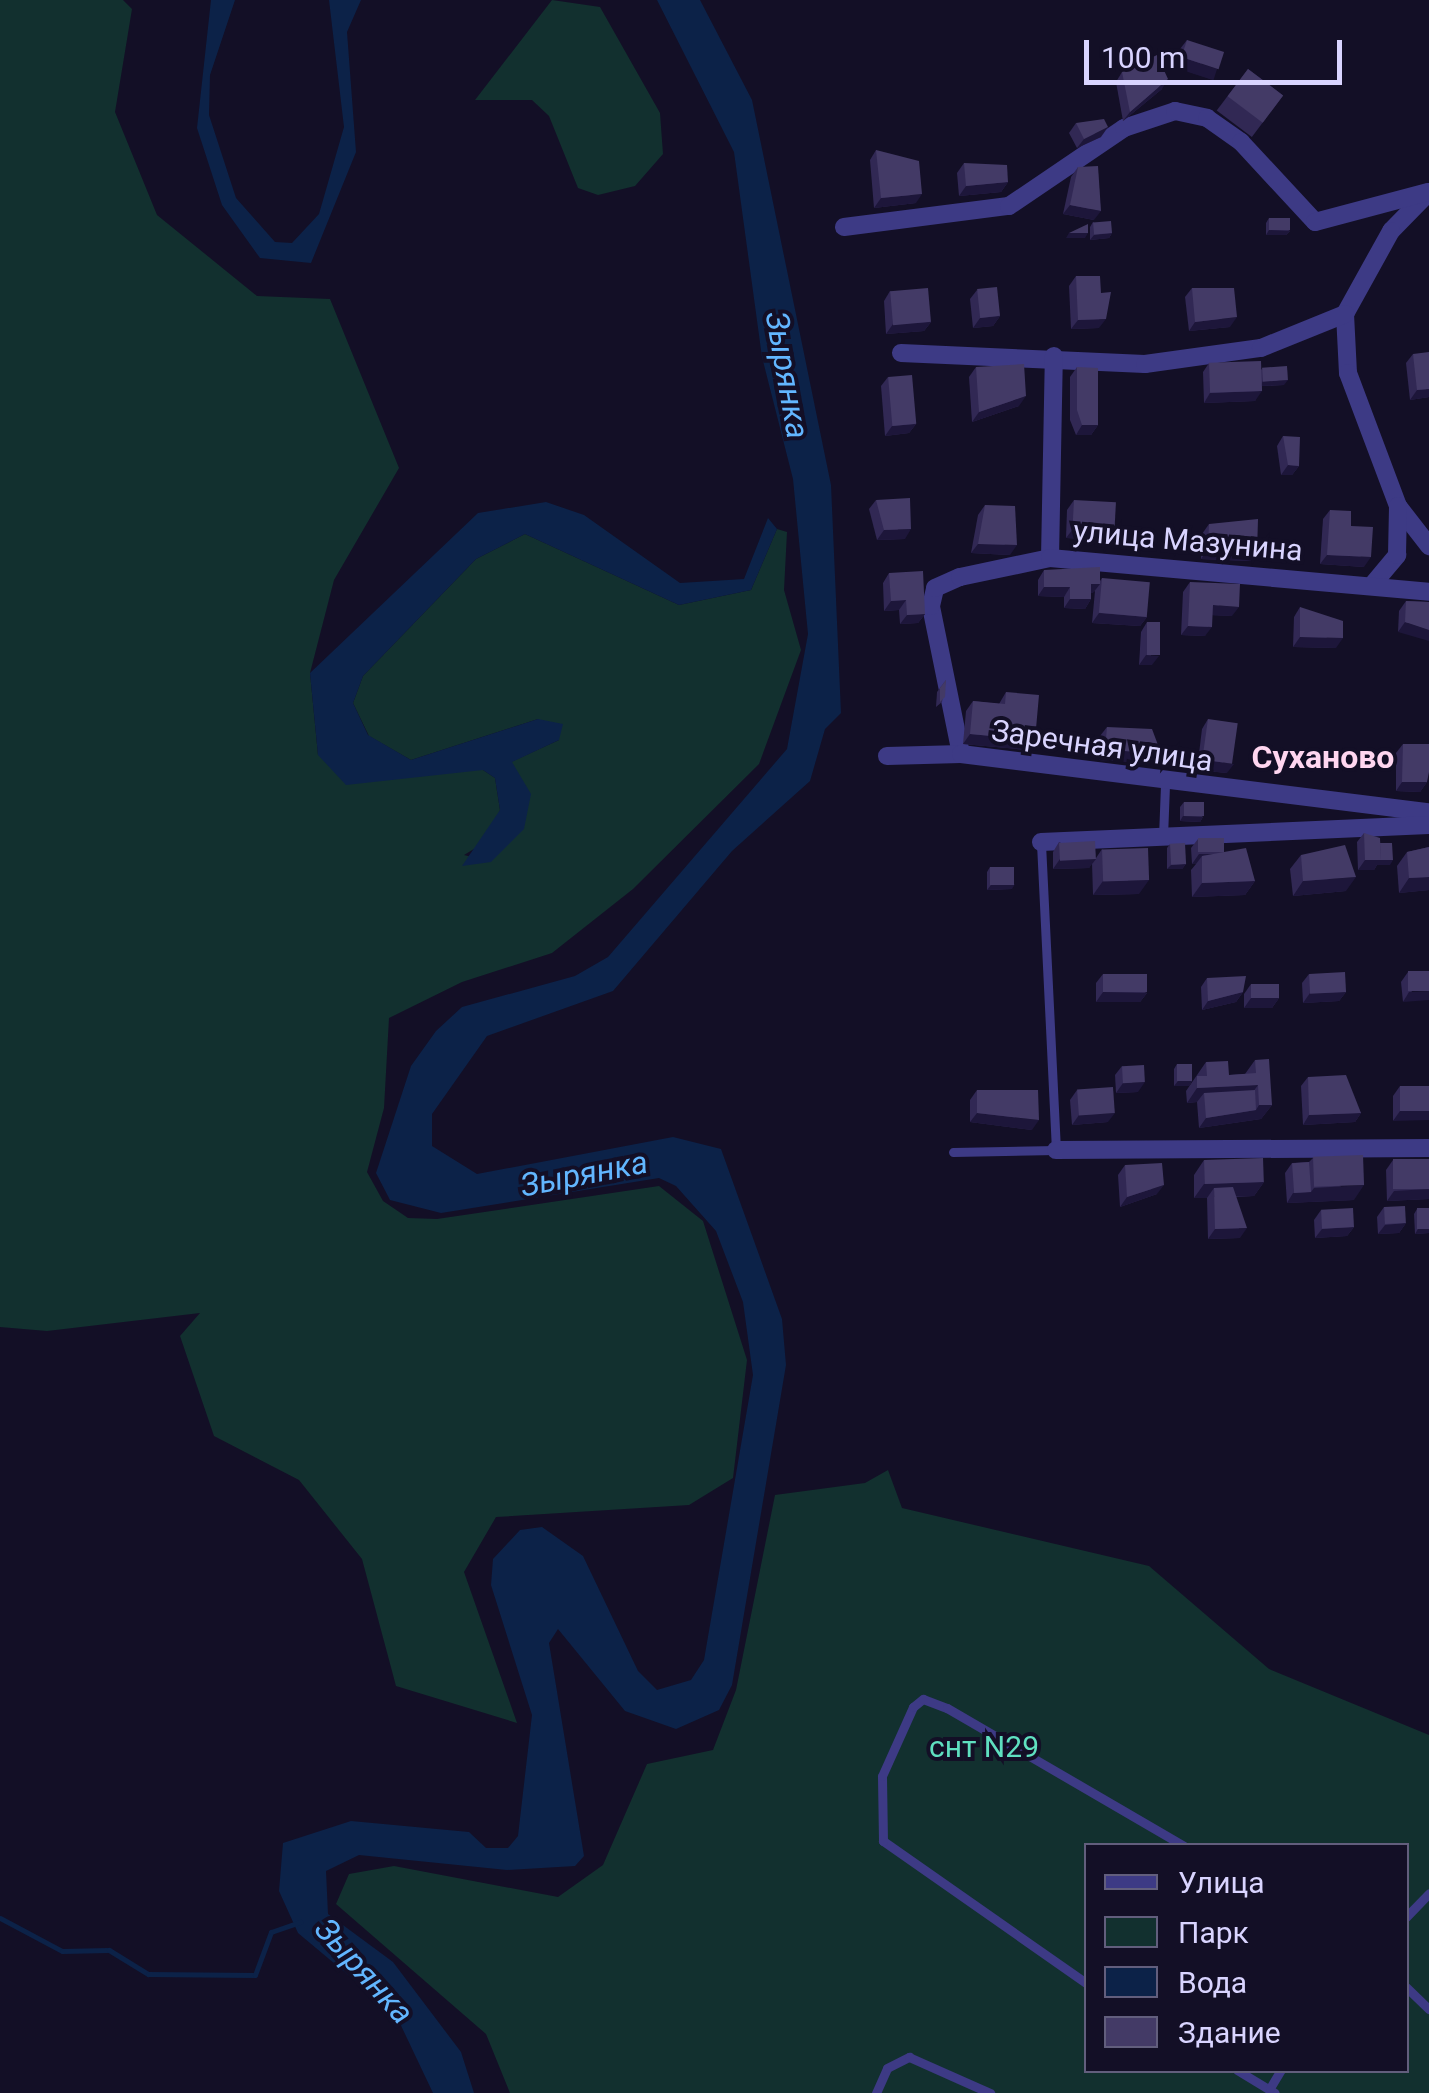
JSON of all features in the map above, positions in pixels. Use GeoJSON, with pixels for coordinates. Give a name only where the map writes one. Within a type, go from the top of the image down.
{"type":"FeatureCollection","features":[{"type":"Feature","properties":{"kind":"street"},"geometry":{"type":"LineString","coordinates":[[844,227],[1010,206],[1124,128],[1175,111],[1207,118],[1241,142],[1315,222],[1429,192]]}},
{"type":"Feature","properties":{"kind":"street"},"geometry":{"type":"LineString","coordinates":[[1429,192],[1391,231],[1345,314],[1348,373],[1398,506],[1429,546]]}},
{"type":"Feature","properties":{"kind":"street"},"geometry":{"type":"LineString","coordinates":[[901,353],[1054,356],[1146,364],[1262,348],[1345,314]]}},
{"type":"Feature","properties":{"kind":"street"},"geometry":{"type":"LineString","coordinates":[[1050,558],[1054,356]]}},
{"type":"Feature","properties":{"kind":"street"},"geometry":{"type":"LineString","coordinates":[[1373,584],[1397,555],[1398,506]]}},
{"type":"Feature","properties":{"kind":"street","name":"улица Мазунина"},"geometry":{"type":"LineString","coordinates":[[961,754],[931,606],[936,588],[1050,558],[1429,592]]}},
{"type":"Feature","properties":{"kind":"street","name":"Заречная улица"},"geometry":{"type":"LineString","coordinates":[[887,756],[961,754],[1165,786],[1429,812]]}},
{"type":"Feature","properties":{"kind":"street"},"geometry":{"type":"LineString","coordinates":[[1041,842],[1429,825]]}},
{"type":"Feature","properties":{"kind":"street"},"geometry":{"type":"LineString","coordinates":[[1056,1150],[1429,1148]]}},
{"type":"Feature","properties":{"kind":"lane"},"geometry":{"type":"LineString","coordinates":[[1163,837],[1165,786]]}},
{"type":"Feature","properties":{"kind":"lane"},"geometry":{"type":"LineString","coordinates":[[954,1152],[1056,1150],[1041,842]]}},
{"type":"Feature","properties":{"kind":"lane"},"geometry":{"type":"LineString","coordinates":[[1084,1982],[883,1841],[882,1776],[913,1708],[923,1699],[947,1708],[1179,1843]]}},
{"type":"Feature","properties":{"kind":"lane"},"geometry":{"type":"LineString","coordinates":[[1409,1913],[1429,1894]]}},
{"type":"Feature","properties":{"kind":"lane"},"geometry":{"type":"LineString","coordinates":[[1409,1990],[1429,2010]]}},
{"type":"Feature","properties":{"kind":"lane"},"geometry":{"type":"LineString","coordinates":[[876,2093],[887,2068],[910,2056],[990,2093]]}},
{"type":"Feature","properties":{"kind":"lane"},"geometry":{"type":"LineString","coordinates":[[1242,2073],[1273,2091]]}},
{"type":"Feature","properties":{"kind":"green space"},"geometry":{"type":"Polygon","coordinates":[[[0,0],[123,0],[132,9],[115,112],[157,215],[257,296],[330,299],[399,468],[334,580],[310,673],[318,755],[483,770],[495,778],[500,810],[487,841],[464,855],[491,862],[511,762],[559,740],[538,719],[411,760],[369,736],[353,703],[363,676],[476,559],[525,534],[679,605],[751,590],[777,529],[787,532],[784,590],[801,650],[759,764],[633,889],[552,953],[462,982],[389,1018],[384,1108],[367,1172],[383,1201],[408,1218],[437,1219],[659,1186],[703,1221],[747,1360],[733,1478],[689,1505],[496,1517],[464,1572],[517,1723],[396,1686],[362,1559],[299,1480],[214,1436],[180,1336],[200,1313],[47,1331],[0,1327],[0,0]]]}},
{"type":"Feature","properties":{"kind":"green space"},"geometry":{"type":"Polygon","coordinates":[[[552,0],[600,7],[660,113],[663,154],[635,186],[598,195],[578,188],[549,116],[532,100],[475,100],[552,0]]]}},
{"type":"Feature","properties":{"kind":"green space","name":"снт N29"},"geometry":{"type":"Polygon","coordinates":[[[888,1470],[902,1508],[1149,1566],[1269,1669],[1429,1735],[1429,2093],[510,2093],[486,2034],[336,1904],[349,1874],[394,1866],[558,1897],[603,1865],[647,1764],[713,1750],[736,1690],[775,1495],[865,1483],[888,1470]]]}},
{"type":"Feature","properties":{"kind":"water"},"geometry":{"type":"Polygon","coordinates":[[[211,0],[235,0],[210,75],[209,115],[236,198],[275,242],[292,243],[319,214],[344,127],[329,0],[361,0],[347,32],[356,152],[311,263],[260,258],[222,205],[197,128],[211,0]]]}},
{"type":"Feature","properties":{"kind":"water","name":"Зырянка"},"geometry":{"type":"Polygon","coordinates":[[[657,0],[700,0],[752,100],[831,485],[841,713],[825,729],[810,781],[732,851],[613,991],[487,1036],[432,1114],[432,1146],[477,1174],[673,1137],[721,1149],[782,1319],[786,1365],[732,1685],[719,1710],[676,1729],[625,1711],[558,1629],[549,1643],[584,1856],[575,1866],[507,1870],[359,1855],[326,1871],[328,1914],[393,1962],[461,2052],[474,2093],[433,2093],[396,2015],[298,1933],[279,1891],[283,1843],[351,1821],[469,1832],[486,1848],[508,1848],[518,1836],[532,1715],[491,1585],[493,1559],[520,1530],[542,1527],[583,1556],[638,1671],[657,1690],[691,1680],[704,1660],[753,1375],[743,1302],[716,1231],[676,1186],[659,1178],[441,1213],[390,1200],[376,1173],[411,1066],[436,1031],[462,1007],[575,976],[608,957],[787,749],[808,634],[793,479],[762,357],[734,152],[657,0]]]}},
{"type":"Feature","properties":{"kind":"water"},"geometry":{"type":"Polygon","coordinates":[[[546,502],[584,515],[680,583],[744,579],[768,518],[777,529],[751,590],[679,605],[525,534],[476,559],[363,676],[353,703],[368,735],[411,760],[538,719],[563,724],[559,740],[512,762],[531,794],[524,829],[491,862],[462,866],[500,810],[495,778],[483,770],[346,785],[318,755],[310,673],[478,513],[546,502]]]}},
{"type":"Feature","properties":{"kind":"building"},"geometry":{"type":"Polygon","coordinates":[[[1187,40],[1224,52],[1219,69],[1181,57],[1187,40]]]}},
{"type":"Feature","properties":{"kind":"building"},"geometry":{"type":"Polygon","coordinates":[[[1157,55],[1168,79],[1130,112],[1122,72],[1157,55]]]}},
{"type":"Feature","properties":{"kind":"building"},"geometry":{"type":"Polygon","coordinates":[[[1248,69],[1283,95],[1263,123],[1228,96],[1248,69]]]}},
{"type":"Feature","properties":{"kind":"building"},"geometry":{"type":"Polygon","coordinates":[[[1104,119],[1108,127],[1084,139],[1076,123],[1104,119]]]}},
{"type":"Feature","properties":{"kind":"building"},"geometry":{"type":"Polygon","coordinates":[[[876,150],[919,161],[922,194],[881,198],[876,150]]]}},
{"type":"Feature","properties":{"kind":"building"},"geometry":{"type":"Polygon","coordinates":[[[964,163],[1007,165],[1008,182],[966,186],[964,163]]]}},
{"type":"Feature","properties":{"kind":"building"},"geometry":{"type":"Polygon","coordinates":[[[1098,166],[1101,211],[1070,205],[1078,167],[1098,166]]]}},
{"type":"Feature","properties":{"kind":"building"},"geometry":{"type":"Polygon","coordinates":[[[1269,218],[1290,218],[1290,230],[1269,230],[1269,218]]]}},
{"type":"Feature","properties":{"kind":"building"},"geometry":{"type":"Polygon","coordinates":[[[1111,221],[1112,233],[1094,235],[1093,223],[1111,221]]]}},
{"type":"Feature","properties":{"kind":"building"},"geometry":{"type":"Polygon","coordinates":[[[1088,224],[1088,233],[1069,233],[1088,224]]]}},
{"type":"Feature","properties":{"kind":"building"},"geometry":{"type":"Polygon","coordinates":[[[1076,276],[1100,276],[1101,293],[1111,292],[1106,319],[1078,320],[1076,276]]]}},
{"type":"Feature","properties":{"kind":"building"},"geometry":{"type":"Polygon","coordinates":[[[997,287],[1000,316],[980,318],[977,289],[997,287]]]}},
{"type":"Feature","properties":{"kind":"building"},"geometry":{"type":"Polygon","coordinates":[[[928,288],[931,322],[893,325],[890,291],[928,288]]]}},
{"type":"Feature","properties":{"kind":"building"},"geometry":{"type":"Polygon","coordinates":[[[1192,288],[1234,288],[1237,317],[1195,322],[1192,288]]]}},
{"type":"Feature","properties":{"kind":"building"},"geometry":{"type":"Polygon","coordinates":[[[1429,352],[1429,389],[1417,390],[1413,354],[1429,352]]]}},
{"type":"Feature","properties":{"kind":"building"},"geometry":{"type":"Polygon","coordinates":[[[1261,361],[1262,391],[1210,393],[1209,363],[1261,361]]]}},
{"type":"Feature","properties":{"kind":"building"},"geometry":{"type":"Polygon","coordinates":[[[1024,364],[1026,396],[979,412],[976,367],[1024,364]]]}},
{"type":"Feature","properties":{"kind":"building"},"geometry":{"type":"Polygon","coordinates":[[[1287,366],[1288,380],[1263,382],[1262,368],[1287,366]]]}},
{"type":"Feature","properties":{"kind":"building"},"geometry":{"type":"Polygon","coordinates":[[[1077,367],[1098,368],[1098,425],[1082,425],[1077,410],[1077,367]]]}},
{"type":"Feature","properties":{"kind":"building"},"geometry":{"type":"Polygon","coordinates":[[[912,375],[916,424],[892,426],[888,377],[912,375]]]}},
{"type":"Feature","properties":{"kind":"building"},"geometry":{"type":"Polygon","coordinates":[[[1283,436],[1300,437],[1299,466],[1288,465],[1283,436]]]}},
{"type":"Feature","properties":{"kind":"building"},"geometry":{"type":"Polygon","coordinates":[[[910,498],[911,529],[884,530],[876,500],[910,498]]]}},
{"type":"Feature","properties":{"kind":"building"},"geometry":{"type":"Polygon","coordinates":[[[1074,500],[1116,502],[1114,531],[1072,529],[1074,500]]]}},
{"type":"Feature","properties":{"kind":"building"},"geometry":{"type":"Polygon","coordinates":[[[985,505],[1015,506],[1017,545],[978,544],[985,505]]]}},
{"type":"Feature","properties":{"kind":"building"},"geometry":{"type":"Polygon","coordinates":[[[1330,510],[1351,511],[1351,526],[1373,527],[1371,557],[1327,555],[1330,510]]]}},
{"type":"Feature","properties":{"kind":"building"},"geometry":{"type":"Polygon","coordinates":[[[1258,519],[1257,551],[1208,549],[1209,524],[1258,519]]]}},
{"type":"Feature","properties":{"kind":"building"},"geometry":{"type":"Polygon","coordinates":[[[1100,567],[1100,584],[1091,584],[1091,599],[1070,599],[1070,587],[1044,587],[1044,570],[1100,567]]]}},
{"type":"Feature","properties":{"kind":"building"},"geometry":{"type":"Polygon","coordinates":[[[923,571],[925,614],[907,615],[906,600],[891,601],[889,573],[923,571]]]}},
{"type":"Feature","properties":{"kind":"building"},"geometry":{"type":"Polygon","coordinates":[[[1102,578],[1150,582],[1147,617],[1099,613],[1102,578]]]}},
{"type":"Feature","properties":{"kind":"building"},"geometry":{"type":"Polygon","coordinates":[[[1190,582],[1240,584],[1239,607],[1213,605],[1212,627],[1188,626],[1190,582]]]}},
{"type":"Feature","properties":{"kind":"building"},"geometry":{"type":"Polygon","coordinates":[[[1406,601],[1429,602],[1429,630],[1405,622],[1406,601]]]}},
{"type":"Feature","properties":{"kind":"building"},"geometry":{"type":"Polygon","coordinates":[[[1300,607],[1343,621],[1343,638],[1300,637],[1300,607]]]}},
{"type":"Feature","properties":{"kind":"building"},"geometry":{"type":"Polygon","coordinates":[[[1147,622],[1160,622],[1160,655],[1147,655],[1147,622]]]}},
{"type":"Feature","properties":{"kind":"building"},"geometry":{"type":"Polygon","coordinates":[[[946,680],[945,697],[940,702],[940,688],[946,680]]]}},
{"type":"Feature","properties":{"kind":"building"},"geometry":{"type":"Polygon","coordinates":[[[1006,692],[1039,695],[1035,740],[970,734],[973,701],[1005,704],[1006,692]]]}},
{"type":"Feature","properties":{"kind":"building"},"geometry":{"type":"Polygon","coordinates":[[[1208,719],[1238,723],[1232,764],[1202,760],[1208,719]]]}},
{"type":"Feature","properties":{"kind":"building"},"geometry":{"type":"Polygon","coordinates":[[[1107,727],[1152,729],[1161,753],[1105,750],[1107,727]]]}},
{"type":"Feature","properties":{"kind":"building"},"geometry":{"type":"Polygon","coordinates":[[[1403,744],[1429,744],[1427,782],[1402,782],[1403,744]]]}},
{"type":"Feature","properties":{"kind":"building"},"geometry":{"type":"Polygon","coordinates":[[[1184,802],[1204,802],[1204,816],[1184,816],[1184,802]]]}},
{"type":"Feature","properties":{"kind":"building"},"geometry":{"type":"Polygon","coordinates":[[[1364,833],[1380,838],[1381,860],[1365,860],[1364,833]]]}},
{"type":"Feature","properties":{"kind":"building"},"geometry":{"type":"Polygon","coordinates":[[[1198,838],[1224,838],[1224,852],[1198,852],[1198,838]]]}},
{"type":"Feature","properties":{"kind":"building"},"geometry":{"type":"Polygon","coordinates":[[[1095,841],[1096,859],[1060,861],[1059,843],[1095,841]]]}},
{"type":"Feature","properties":{"kind":"building"},"geometry":{"type":"Polygon","coordinates":[[[1185,843],[1186,864],[1171,865],[1170,844],[1185,843]]]}},
{"type":"Feature","properties":{"kind":"building"},"geometry":{"type":"Polygon","coordinates":[[[1380,843],[1392,843],[1393,860],[1381,860],[1380,843]]]}},
{"type":"Feature","properties":{"kind":"building"},"geometry":{"type":"Polygon","coordinates":[[[1345,845],[1356,877],[1303,881],[1301,855],[1345,845]]]}},
{"type":"Feature","properties":{"kind":"building"},"geometry":{"type":"Polygon","coordinates":[[[1429,847],[1429,877],[1409,878],[1407,852],[1429,847]]]}},
{"type":"Feature","properties":{"kind":"building"},"geometry":{"type":"Polygon","coordinates":[[[1148,848],[1149,880],[1103,882],[1102,850],[1148,848]]]}},
{"type":"Feature","properties":{"kind":"building"},"geometry":{"type":"Polygon","coordinates":[[[1246,848],[1255,881],[1202,883],[1202,856],[1246,848]]]}},
{"type":"Feature","properties":{"kind":"building"},"geometry":{"type":"Polygon","coordinates":[[[990,867],[1014,867],[1014,885],[990,885],[990,867]]]}},
{"type":"Feature","properties":{"kind":"building"},"geometry":{"type":"Polygon","coordinates":[[[1408,971],[1429,971],[1429,991],[1408,991],[1408,971]]]}},
{"type":"Feature","properties":{"kind":"building"},"geometry":{"type":"Polygon","coordinates":[[[1345,972],[1346,992],[1310,994],[1309,974],[1345,972]]]}},
{"type":"Feature","properties":{"kind":"building"},"geometry":{"type":"Polygon","coordinates":[[[1103,974],[1147,974],[1147,992],[1103,992],[1103,974]]]}},
{"type":"Feature","properties":{"kind":"building"},"geometry":{"type":"Polygon","coordinates":[[[1246,976],[1243,992],[1208,1001],[1207,978],[1246,976]]]}},
{"type":"Feature","properties":{"kind":"building"},"geometry":{"type":"Polygon","coordinates":[[[1251,984],[1279,984],[1279,998],[1251,998],[1251,984]]]}},
{"type":"Feature","properties":{"kind":"building"},"geometry":{"type":"Polygon","coordinates":[[[1269,1059],[1272,1105],[1259,1105],[1258,1085],[1197,1088],[1197,1076],[1207,1076],[1206,1062],[1228,1061],[1229,1075],[1256,1073],[1255,1060],[1269,1059]]]}},
{"type":"Feature","properties":{"kind":"building"},"geometry":{"type":"Polygon","coordinates":[[[1177,1064],[1192,1064],[1192,1081],[1177,1081],[1177,1064]]]}},
{"type":"Feature","properties":{"kind":"building"},"geometry":{"type":"Polygon","coordinates":[[[1144,1065],[1145,1082],[1123,1083],[1122,1066],[1144,1065]]]}},
{"type":"Feature","properties":{"kind":"building"},"geometry":{"type":"Polygon","coordinates":[[[1346,1075],[1361,1113],[1309,1115],[1308,1077],[1346,1075]]]}},
{"type":"Feature","properties":{"kind":"building"},"geometry":{"type":"Polygon","coordinates":[[[1400,1086],[1429,1086],[1429,1111],[1400,1111],[1400,1086]]]}},
{"type":"Feature","properties":{"kind":"building"},"geometry":{"type":"Polygon","coordinates":[[[1113,1087],[1115,1113],[1079,1115],[1077,1090],[1113,1087]]]}},
{"type":"Feature","properties":{"kind":"building"},"geometry":{"type":"Polygon","coordinates":[[[977,1090],[1038,1090],[1039,1120],[977,1113],[977,1090]]]}},
{"type":"Feature","properties":{"kind":"building"},"geometry":{"type":"Polygon","coordinates":[[[1255,1090],[1256,1110],[1206,1118],[1204,1093],[1255,1090]]]}},
{"type":"Feature","properties":{"kind":"building"},"geometry":{"type":"Polygon","coordinates":[[[1363,1155],[1364,1185],[1314,1187],[1313,1157],[1363,1155]]]}},
{"type":"Feature","properties":{"kind":"building"},"geometry":{"type":"Polygon","coordinates":[[[1263,1158],[1264,1182],[1205,1184],[1204,1160],[1263,1158]]]}},
{"type":"Feature","properties":{"kind":"building"},"geometry":{"type":"Polygon","coordinates":[[[1393,1159],[1429,1159],[1429,1189],[1393,1189],[1393,1159]]]}},
{"type":"Feature","properties":{"kind":"building"},"geometry":{"type":"Polygon","coordinates":[[[1309,1162],[1311,1192],[1294,1193],[1292,1163],[1309,1162]]]}},
{"type":"Feature","properties":{"kind":"building"},"geometry":{"type":"Polygon","coordinates":[[[1162,1163],[1164,1185],[1127,1197],[1125,1165],[1162,1163]]]}},
{"type":"Feature","properties":{"kind":"building"},"geometry":{"type":"Polygon","coordinates":[[[1233,1187],[1247,1228],[1215,1229],[1214,1188],[1233,1187]]]}},
{"type":"Feature","properties":{"kind":"building"},"geometry":{"type":"Polygon","coordinates":[[[1405,1206],[1406,1223],[1385,1224],[1384,1207],[1405,1206]]]}},
{"type":"Feature","properties":{"kind":"building"},"geometry":{"type":"Polygon","coordinates":[[[1353,1208],[1354,1227],[1322,1229],[1321,1210],[1353,1208]]]}},
{"type":"Feature","properties":{"kind":"building"},"geometry":{"type":"Polygon","coordinates":[[[1417,1208],[1429,1208],[1429,1229],[1417,1229],[1417,1208]]]}},
{"type":"Feature","properties":{"kind":"waterway","name":"Зырянка"},"geometry":{"type":"LineString","coordinates":[[0,1918],[62,1951],[109,1950],[148,1974],[255,1975],[271,1932],[300,1922]]}},
{"type":"Feature","properties":{"kind":"district","name":"Суханово"},"geometry":{"type":"Point","coordinates":[1323,757]}}]}
